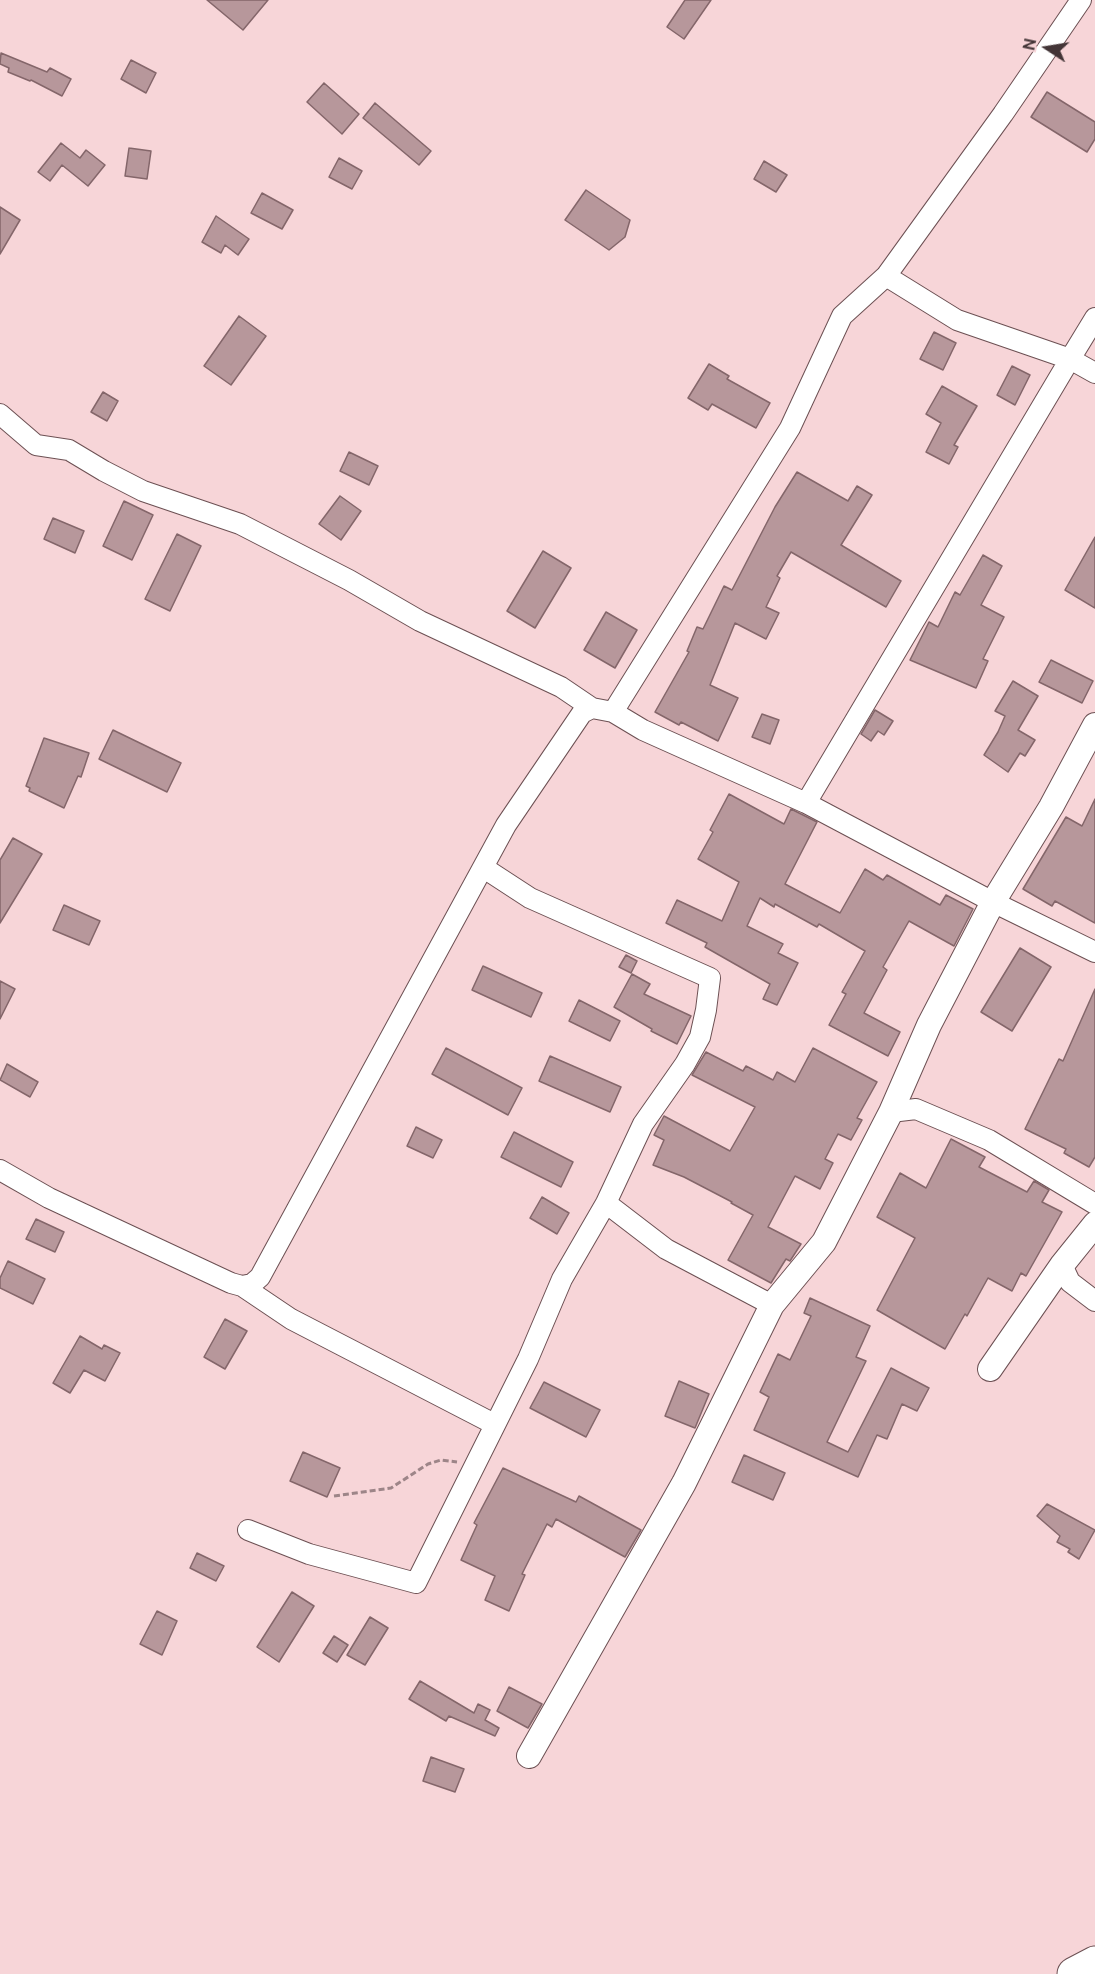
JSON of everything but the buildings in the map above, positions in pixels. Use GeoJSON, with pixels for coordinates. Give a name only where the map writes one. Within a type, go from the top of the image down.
{"type":"FeatureCollection","features":[{"type":"Feature","properties":{"kind":"highway"},"geometry":{"type":"LineString","coordinates":[[1074,1974],[1095,1963]]}},
{"type":"Feature","properties":{"kind":"street"},"geometry":{"type":"LineString","coordinates":[[613,712],[790,428],[842,316],[886,276],[996,124],[1081,0]]}},
{"type":"Feature","properties":{"kind":"street"},"geometry":{"type":"LineString","coordinates":[[886,276],[957,320],[1070,360],[1095,373]]}},
{"type":"Feature","properties":{"kind":"street"},"geometry":{"type":"LineString","coordinates":[[806,803],[1095,318]]}},
{"type":"Feature","properties":{"kind":"street"},"geometry":{"type":"LineString","coordinates":[[0,414],[36,445],[69,450],[143,491],[240,524],[349,580],[420,621],[561,687],[592,708],[613,712],[643,730],[806,803],[993,902],[1095,952]]}},
{"type":"Feature","properties":{"kind":"street"},"geometry":{"type":"LineString","coordinates":[[242,1286],[252,1284],[260,1277],[506,825],[582,713],[592,708]]}},
{"type":"Feature","properties":{"kind":"street"},"geometry":{"type":"LineString","coordinates":[[529,1756],[684,1483],[772,1305],[824,1242],[891,1112],[929,1024],[993,902],[1057,797],[1095,725]]}},
{"type":"Feature","properties":{"kind":"street"},"geometry":{"type":"LineString","coordinates":[[248,1530],[309,1554],[416,1583],[528,1359],[562,1279],[606,1203],[643,1124],[685,1064],[700,1037],[710,978],[530,898],[484,868]]}},
{"type":"Feature","properties":{"kind":"street"},"geometry":{"type":"LineString","coordinates":[[905,1081],[916,1109]]}},
{"type":"Feature","properties":{"kind":"street"},"geometry":{"type":"LineString","coordinates":[[891,1112],[916,1109],[989,1140],[1095,1204]]}},
{"type":"Feature","properties":{"kind":"street"},"geometry":{"type":"LineString","coordinates":[[0,1170],[58,1203],[242,1286],[291,1319],[494,1424]]}},
{"type":"Feature","properties":{"kind":"street"},"geometry":{"type":"LineString","coordinates":[[606,1203],[666,1249],[772,1305]]}},
{"type":"Feature","properties":{"kind":"street"},"geometry":{"type":"LineString","coordinates":[[990,1369],[1062,1265],[1095,1224]]}},
{"type":"Feature","properties":{"kind":"street"},"geometry":{"type":"LineString","coordinates":[[1062,1265],[1071,1282],[1095,1301]]}},
{"type":"Feature","properties":{"kind":"path"},"geometry":{"type":"LineString","coordinates":[[334,1496],[391,1488],[428,1464],[441,1460],[476,1464]]}}]}
